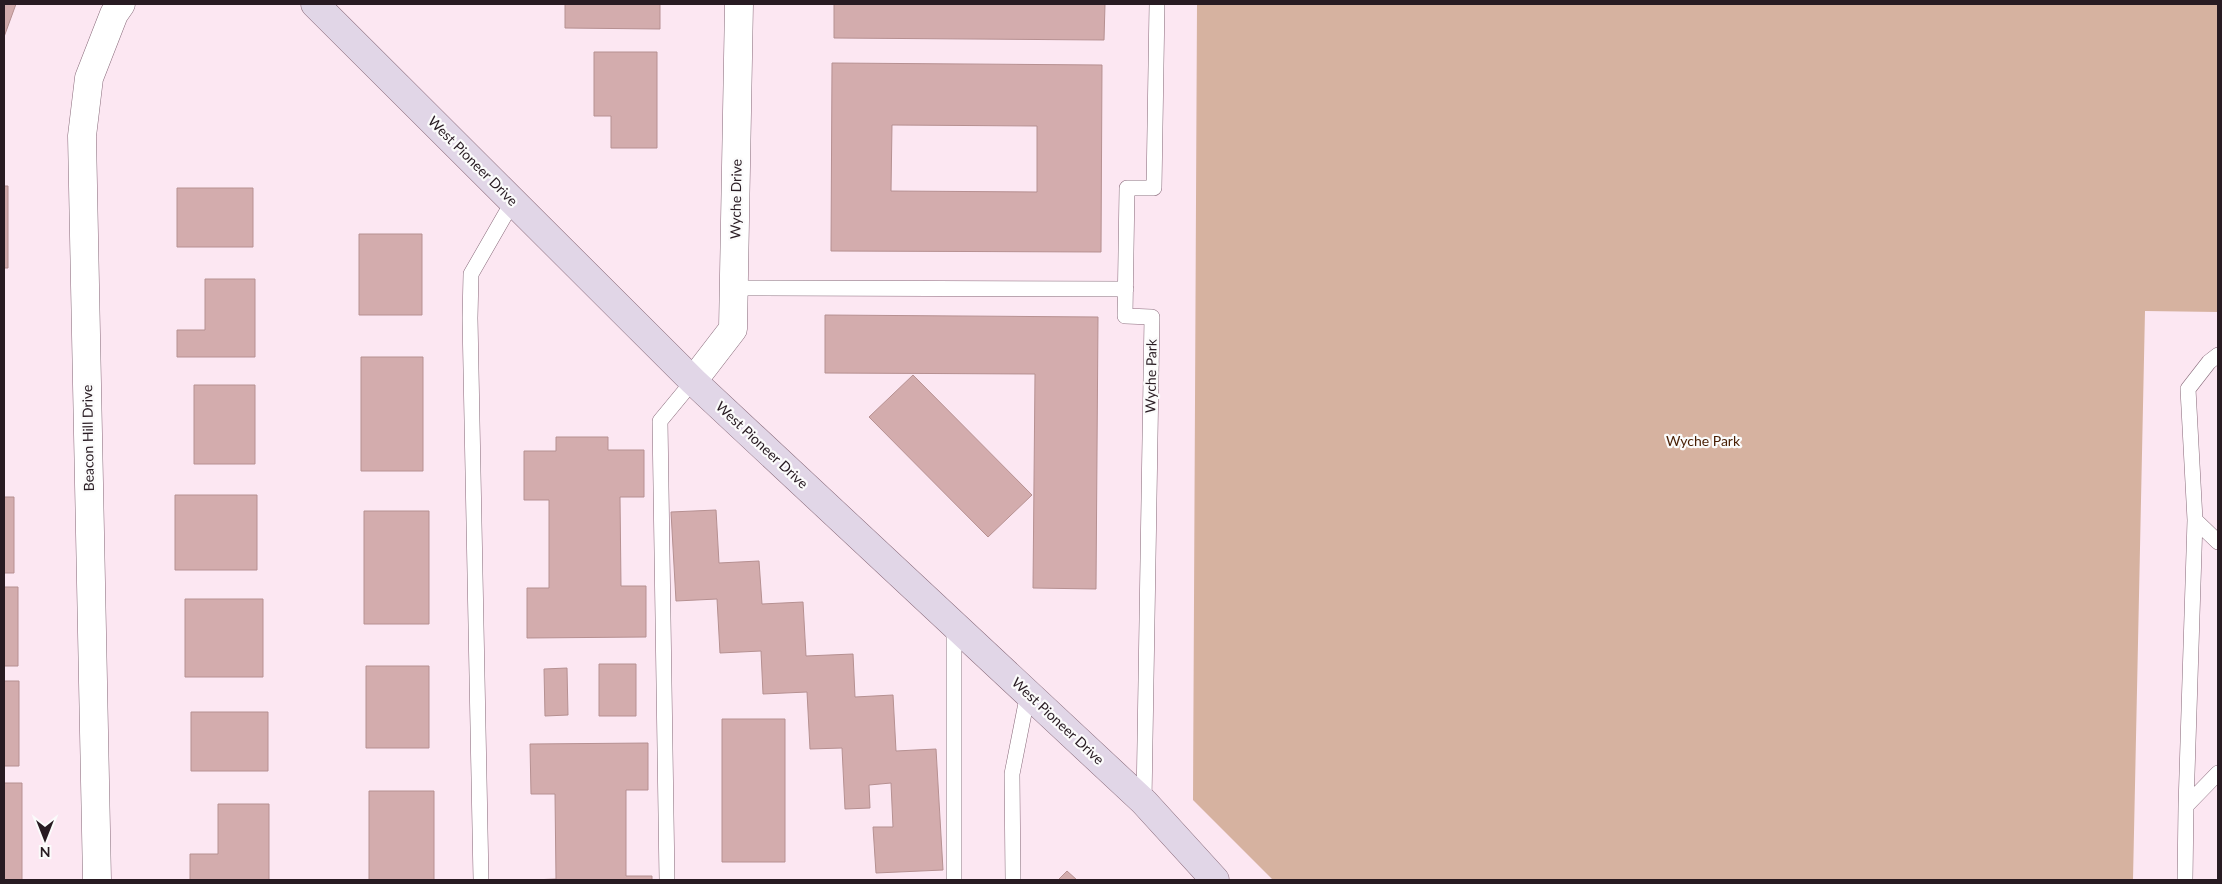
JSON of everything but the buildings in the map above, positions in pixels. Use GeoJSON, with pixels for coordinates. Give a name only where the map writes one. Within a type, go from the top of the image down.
{"type":"FeatureCollection","features":[{"type":"Feature","properties":{"kind":"main road","name":"West Pioneer Drive"},"geometry":{"type":"LineString","coordinates":[[315,4],[693,381],[1144,802],[1215,880]]}},
{"type":"Feature","properties":{"kind":"street","name":"Beacon Hill Drive"},"geometry":{"type":"LineString","coordinates":[[97,880],[82,136],[89,78],[114,14],[121,4]]}},
{"type":"Feature","properties":{"kind":"street","name":"Wyche Drive"},"geometry":{"type":"LineString","coordinates":[[693,381],[733,329],[739,4]]}},
{"type":"Feature","properties":{"kind":"lane","name":"Wyche Park"},"geometry":{"type":"LineString","coordinates":[[1144,802],[1152,317],[1125,316],[1127,188],[1154,188],[1157,4]]}},
{"type":"Feature","properties":{"kind":"lane"},"geometry":{"type":"LineString","coordinates":[[481,880],[470,328],[471,274],[513,201]]}},
{"type":"Feature","properties":{"kind":"lane"},"geometry":{"type":"LineString","coordinates":[[734,288],[1126,289]]}},
{"type":"Feature","properties":{"kind":"lane"},"geometry":{"type":"LineString","coordinates":[[2185,880],[2195,520],[2188,389],[2208,362],[2218,354]]}},
{"type":"Feature","properties":{"kind":"lane"},"geometry":{"type":"LineString","coordinates":[[667,880],[660,421],[693,381]]}},
{"type":"Feature","properties":{"kind":"lane"},"geometry":{"type":"LineString","coordinates":[[2195,520],[2218,542]]}},
{"type":"Feature","properties":{"kind":"lane"},"geometry":{"type":"LineString","coordinates":[[954,625],[954,880]]}},
{"type":"Feature","properties":{"kind":"lane"},"geometry":{"type":"LineString","coordinates":[[1013,880],[1012,774],[1028,693]]}},
{"type":"Feature","properties":{"kind":"lane"},"geometry":{"type":"LineString","coordinates":[[2186,806],[2218,773]]}},
{"type":"Feature","properties":{"kind":"green space","name":"Wyche Park"},"geometry":{"type":"Polygon","coordinates":[[[1197,4],[2218,4],[2218,312],[2145,311],[2133,880],[1273,880],[1193,800],[1197,4]]]}}]}
